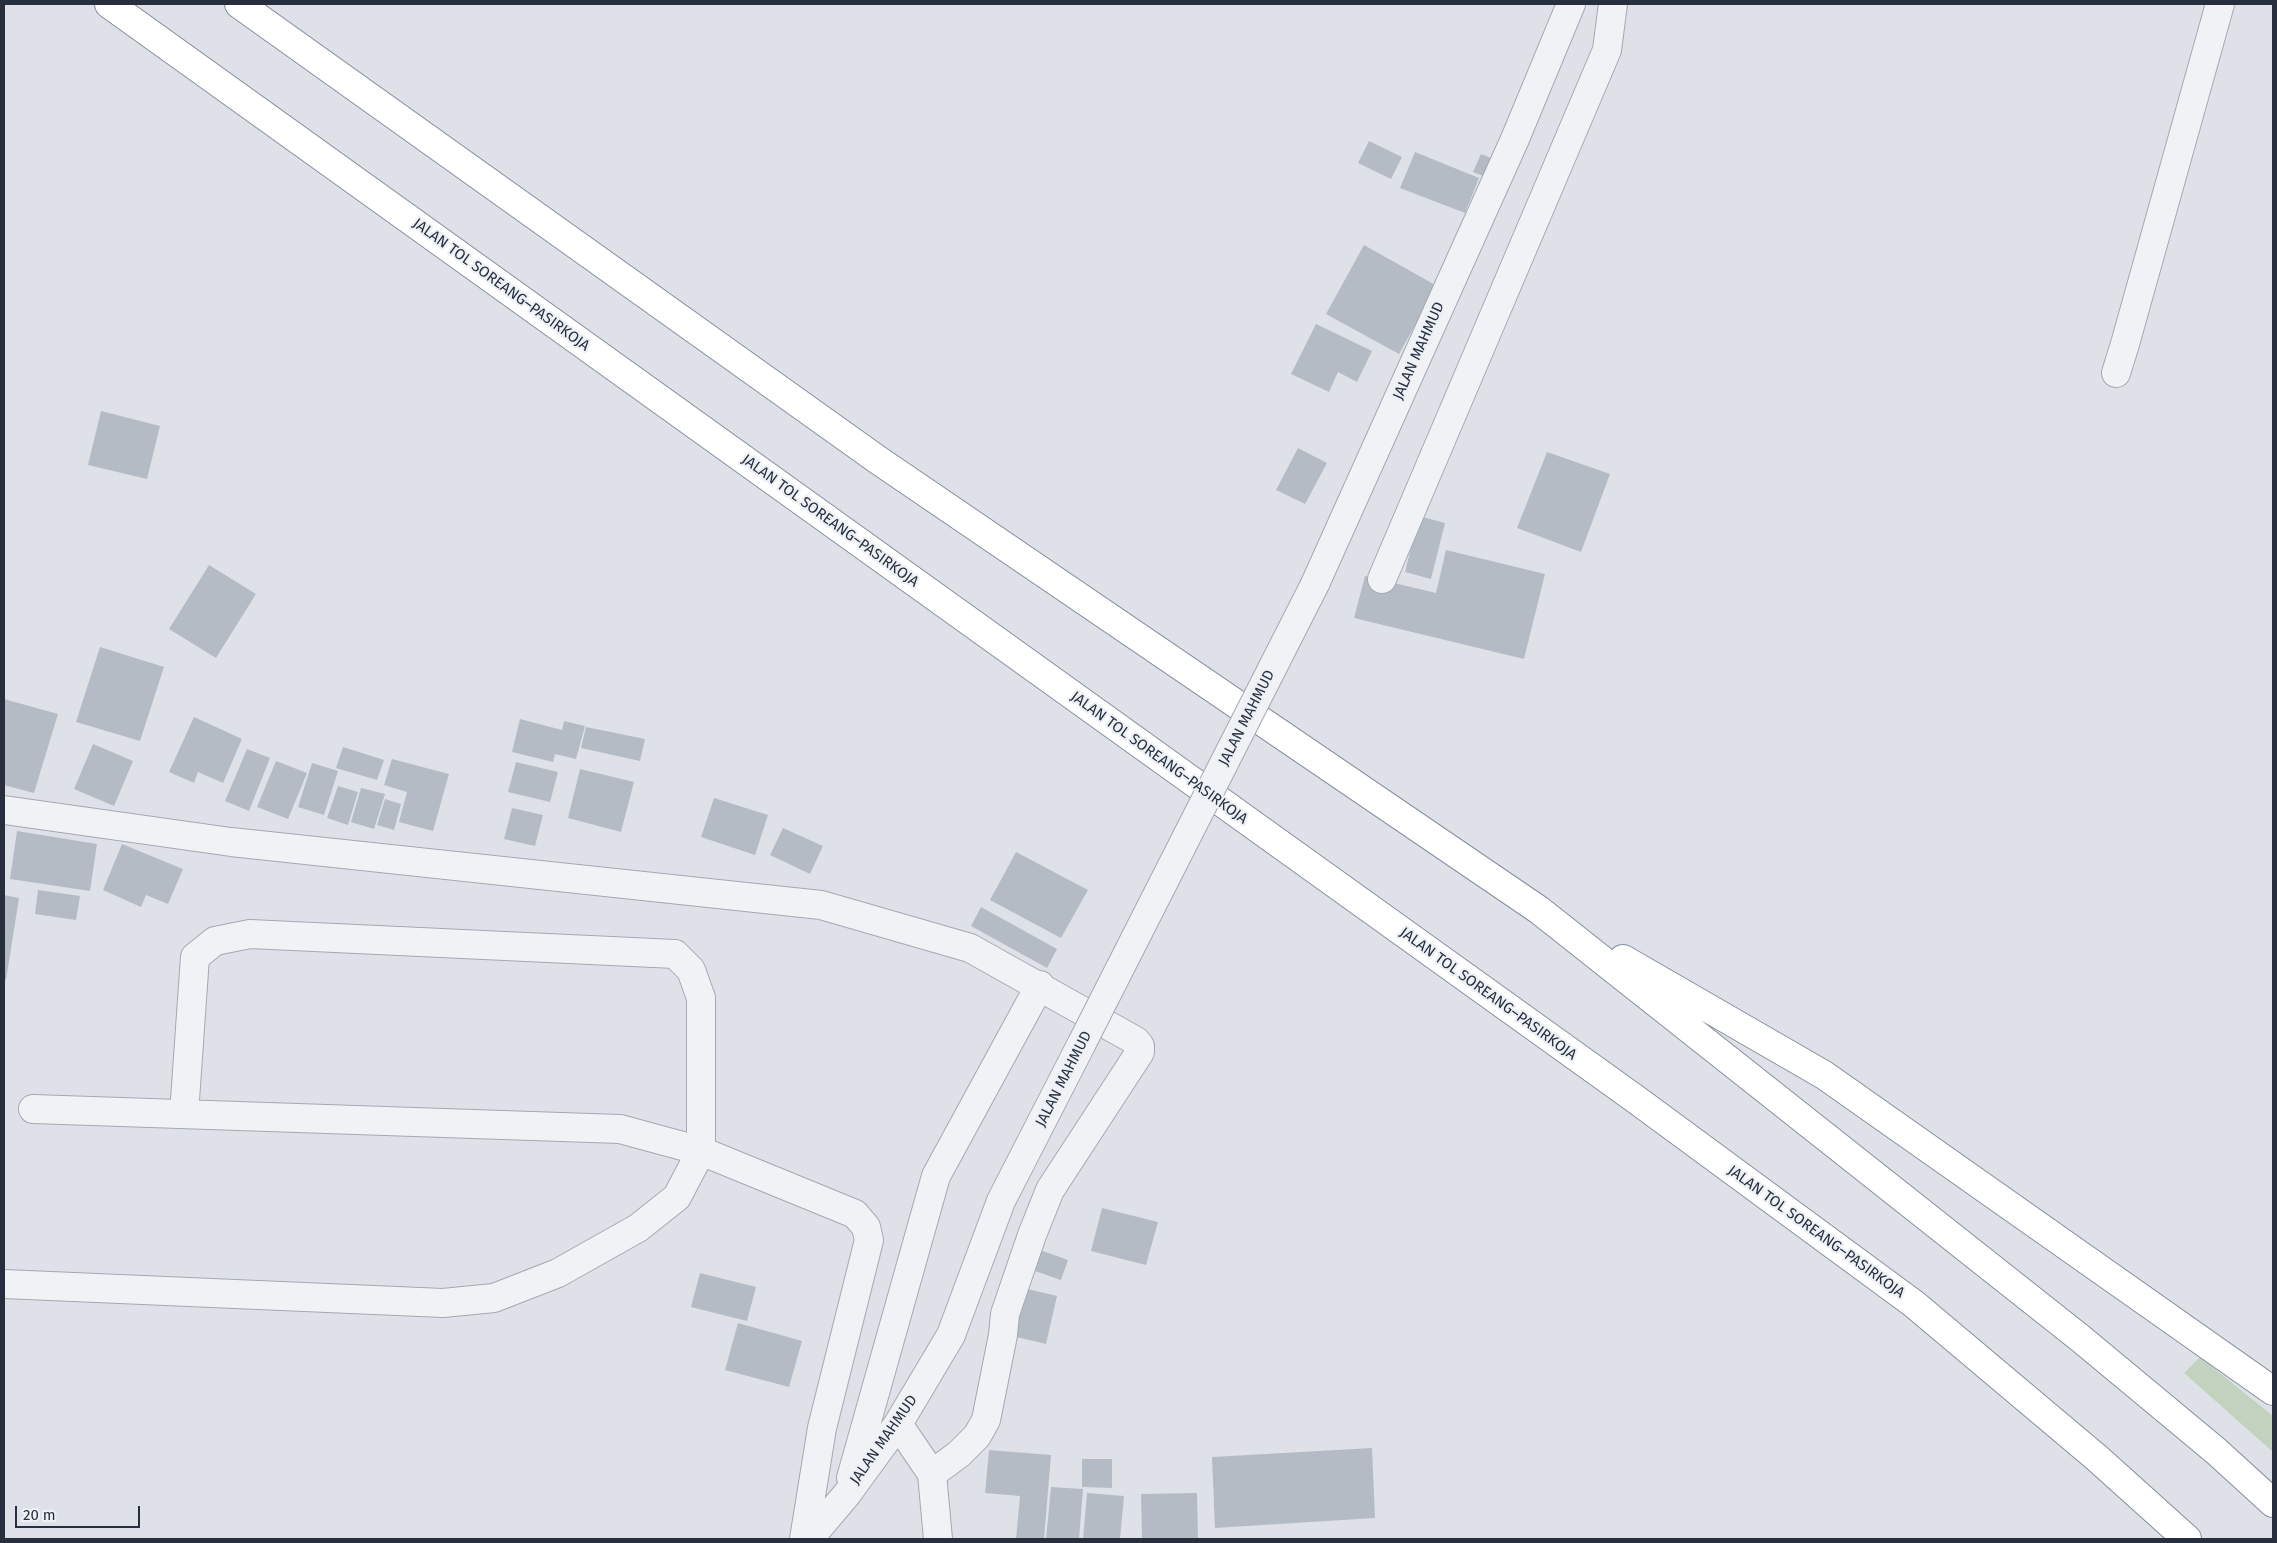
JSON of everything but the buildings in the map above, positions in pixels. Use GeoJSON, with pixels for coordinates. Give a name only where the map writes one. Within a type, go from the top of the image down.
{"type":"FeatureCollection","features":[{"type":"Feature","properties":{"kind":"highway","name":"JALAN TOL SOREANG–PASIRKOJA"},"geometry":{"type":"LineString","coordinates":[[109,4],[1650,1110],[1914,1304],[2097,1458],[2187,1539]]}},
{"type":"Feature","properties":{"kind":"highway"},"geometry":{"type":"LineString","coordinates":[[239,4],[878,460],[1539,910],[2080,1338],[2216,1451],[2273,1503]]}},
{"type":"Feature","properties":{"kind":"highway"},"geometry":{"type":"LineString","coordinates":[[1539,910],[1824,1075],[2273,1391]]}},
{"type":"Feature","properties":{"kind":"highway"},"geometry":{"type":"LineString","coordinates":[[2097,1458],[2172,1539]]}},
{"type":"Feature","properties":{"kind":"street","name":"JALAN MAHMUD"},"geometry":{"type":"LineString","coordinates":[[809,1539],[847,1494],[898,1424],[951,1334],[1002,1201],[1315,584],[1515,139],[1571,4]]}},
{"type":"Feature","properties":{"kind":"street"},"geometry":{"type":"LineString","coordinates":[[1382,579],[1607,50],[1614,4]]}},
{"type":"Feature","properties":{"kind":"street"},"geometry":{"type":"LineString","coordinates":[[2116,373],[2220,4]]}},
{"type":"Feature","properties":{"kind":"street"},"geometry":{"type":"LineString","coordinates":[[4,810],[231,842],[821,905],[970,948],[1040,985],[1136,1041],[1140,1046],[1140,1052],[1050,1190],[1032,1234],[1005,1314],[1003,1335],[986,1420],[971,1442],[959,1454],[932,1474]]}},
{"type":"Feature","properties":{"kind":"street"},"geometry":{"type":"LineString","coordinates":[[4,1284],[443,1303],[494,1298],[558,1273],[638,1228],[677,1197],[700,1151],[701,998],[691,970],[675,954],[250,934],[215,941],[195,957],[184,1114]]}},
{"type":"Feature","properties":{"kind":"street"},"geometry":{"type":"LineString","coordinates":[[847,1494],[936,1176],[1040,985]]}},
{"type":"Feature","properties":{"kind":"street"},"geometry":{"type":"LineString","coordinates":[[33,1109],[620,1129],[700,1151],[855,1214],[866,1227],[869,1240],[822,1428],[804,1539]]}},
{"type":"Feature","properties":{"kind":"street"},"geometry":{"type":"LineString","coordinates":[[898,1424],[932,1474],[938,1539]]}},
{"type":"Feature","properties":{"kind":"green space"},"geometry":{"type":"Polygon","coordinates":[[[2200,1357],[2273,1416],[2273,1452],[2184,1373],[2200,1357]]]}}]}
